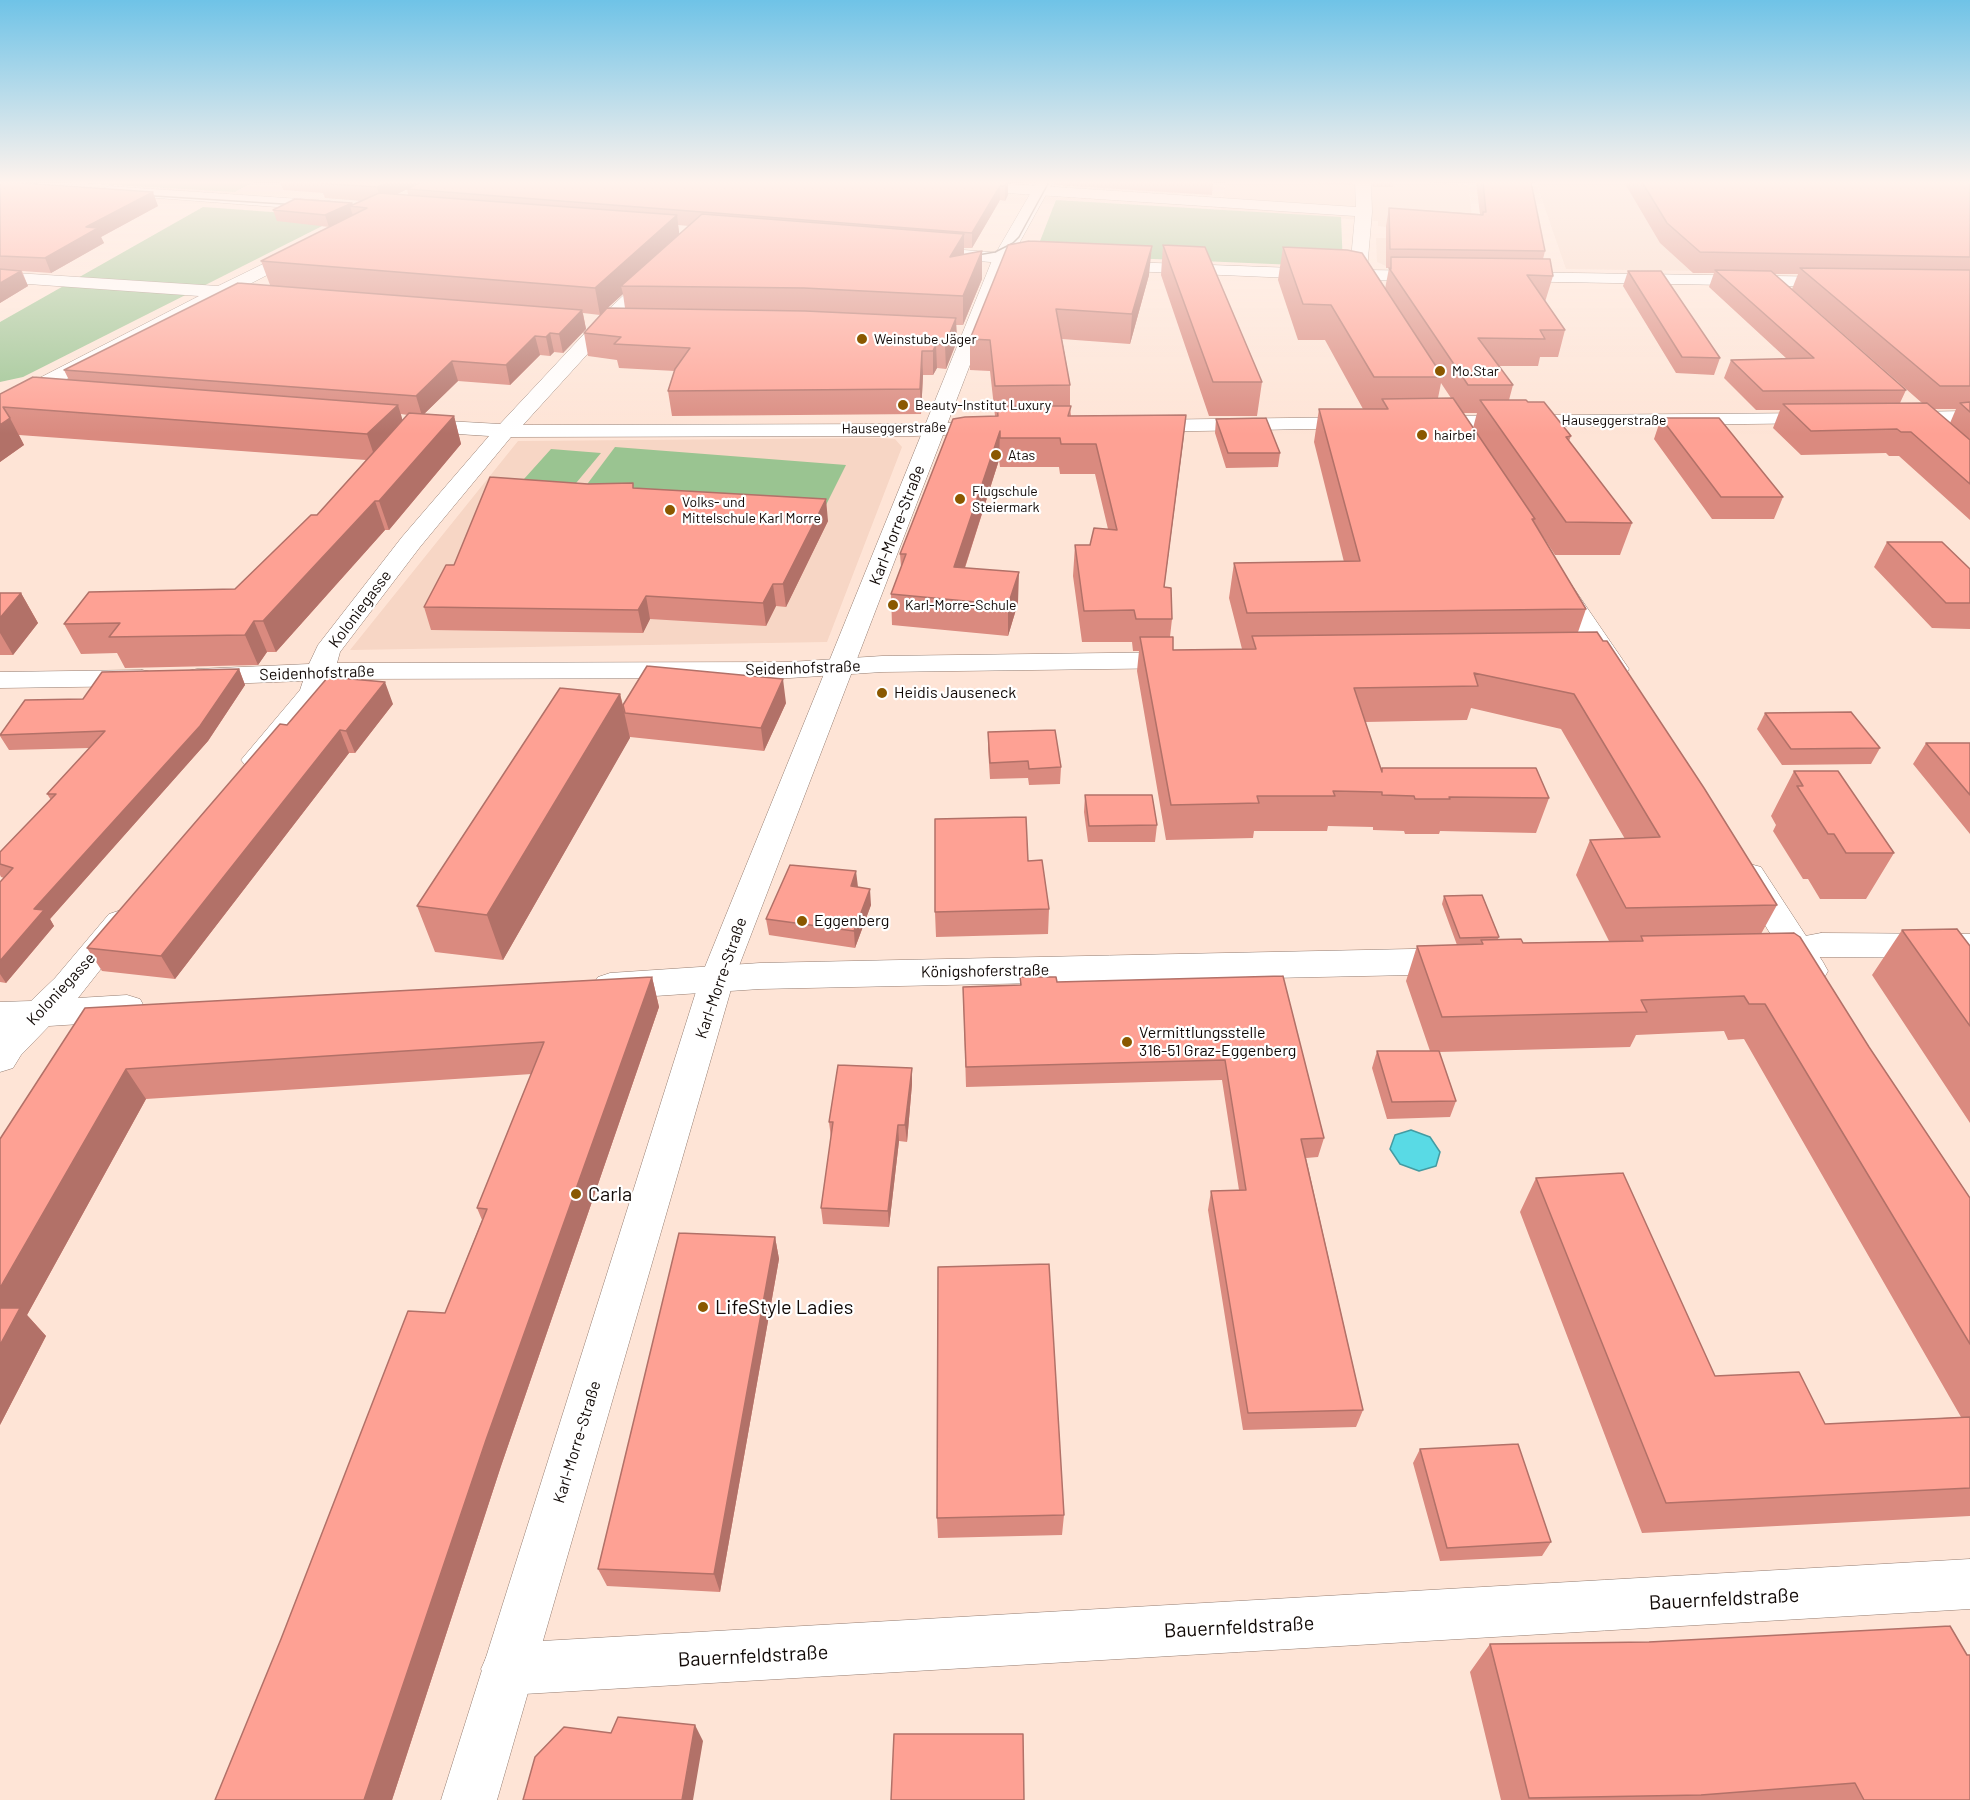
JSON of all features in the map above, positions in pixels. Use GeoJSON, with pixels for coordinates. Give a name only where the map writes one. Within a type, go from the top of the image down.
{"type":"FeatureCollection","features":[{"type":"Feature","properties":{"kind":"street"},"geometry":{"type":"LineString","coordinates":[[0,409],[23,394],[269,266]]}},
{"type":"Feature","properties":{"kind":"street","name":"Koloniegasse"},"geometry":{"type":"LineString","coordinates":[[238,781],[313,692],[327,651],[376,587],[505,431],[607,322],[666,266]]}},
{"type":"Feature","properties":{"kind":"street","name":"Karl-Morre-Straße"},"geometry":{"type":"LineString","coordinates":[[469,1800],[717,979],[839,668],[882,567],[999,266]]}},
{"type":"Feature","properties":{"kind":"street"},"geometry":{"type":"LineString","coordinates":[[1116,266],[1365,285],[1449,276]]}},
{"type":"Feature","properties":{"kind":"street"},"geometry":{"type":"LineString","coordinates":[[1358,266],[1365,285]]}},
{"type":"Feature","properties":{"kind":"street"},"geometry":{"type":"LineString","coordinates":[[0,277],[284,297]]}},
{"type":"Feature","properties":{"kind":"street"},"geometry":{"type":"LineString","coordinates":[[1493,277],[1859,282]]}},
{"type":"Feature","properties":{"kind":"street"},"geometry":{"type":"LineString","coordinates":[[1778,281],[1793,303]]}},
{"type":"Feature","properties":{"kind":"street"},"geometry":{"type":"LineString","coordinates":[[951,333],[973,334]]}},
{"type":"Feature","properties":{"kind":"street"},"geometry":{"type":"LineString","coordinates":[[0,392],[56,397]]}},
{"type":"Feature","properties":{"kind":"street"},"geometry":{"type":"LineString","coordinates":[[1899,398],[1945,439]]}},
{"type":"Feature","properties":{"kind":"street"},"geometry":{"type":"LineString","coordinates":[[1447,413],[1466,441]]}},
{"type":"Feature","properties":{"kind":"street","name":"Hauseggerstraße"},"geometry":{"type":"LineString","coordinates":[[1407,422],[1447,413],[1838,418]]}},
{"type":"Feature","properties":{"kind":"street"},"geometry":{"type":"LineString","coordinates":[[1874,418],[1970,417]]}},
{"type":"Feature","properties":{"kind":"street"},"geometry":{"type":"LineString","coordinates":[[1122,426],[1383,423]]}},
{"type":"Feature","properties":{"kind":"street","name":"Hauseggerstraße"},"geometry":{"type":"LineString","coordinates":[[394,424],[505,431],[914,430],[1019,427]]}},
{"type":"Feature","properties":{"kind":"street"},"geometry":{"type":"LineString","coordinates":[[1547,565],[1594,655],[1632,695]]}},
{"type":"Feature","properties":{"kind":"street","name":"Seidenhofstraße"},"geometry":{"type":"LineString","coordinates":[[0,680],[282,675],[320,671],[790,670],[882,664],[1209,659]]}},
{"type":"Feature","properties":{"kind":"street"},"geometry":{"type":"LineString","coordinates":[[1737,856],[1828,998]]}},
{"type":"Feature","properties":{"kind":"street","name":"Koloniegasse"},"geometry":{"type":"LineString","coordinates":[[0,1058],[8,1045],[67,987],[134,906]]}},
{"type":"Feature","properties":{"kind":"street"},"geometry":{"type":"LineString","coordinates":[[1734,955],[1779,954],[1821,945],[1970,946]]}},
{"type":"Feature","properties":{"kind":"street","name":"Königshoferstraße"},"geometry":{"type":"LineString","coordinates":[[575,987],[783,975],[1489,961]]}},
{"type":"Feature","properties":{"kind":"street"},"geometry":{"type":"LineString","coordinates":[[0,1016],[163,1006]]}},
{"type":"Feature","properties":{"kind":"street","name":"Bauernfeldstraße"},"geometry":{"type":"LineString","coordinates":[[507,1669],[1970,1584]]}},
{"type":"Feature","properties":{"kind":"shaded area"},"geometry":{"type":"Polygon","coordinates":[[[1565,266],[1769,266],[1774,272],[1566,269],[1565,266]]]}},
{"type":"Feature","properties":{"kind":"shaded area","name":"Volks- und Mittelschule Karl Morre"},"geometry":{"type":"Polygon","coordinates":[[[895,439],[902,447],[827,642],[350,650],[518,441],[895,439]]]}},
{"type":"Feature","properties":{"kind":"green space"},"geometry":{"type":"Polygon","coordinates":[[[99,266],[243,266],[23,377],[0,382],[0,322],[99,266]]]}},
{"type":"Feature","properties":{"kind":"green space"},"geometry":{"type":"Polygon","coordinates":[[[615,447],[846,465],[819,519],[576,499],[615,447]]]}},
{"type":"Feature","properties":{"kind":"green space"},"geometry":{"type":"Polygon","coordinates":[[[551,449],[601,453],[567,494],[515,489],[551,449]]]}},
{"type":"Feature","properties":{"kind":"water"},"geometry":{"type":"Polygon","coordinates":[[[1411,1130],[1430,1137],[1440,1152],[1436,1166],[1419,1171],[1400,1164],[1390,1149],[1395,1135],[1411,1130]]]}},
{"type":"Feature","properties":{"kind":"building"},"geometry":{"type":"Polygon","coordinates":[[[323,266],[620,266],[595,288],[323,266]]]}},
{"type":"Feature","properties":{"kind":"building"},"geometry":{"type":"Polygon","coordinates":[[[644,266],[976,266],[963,296],[804,288],[621,286],[644,266]]]}},
{"type":"Feature","properties":{"kind":"building"},"geometry":{"type":"Polygon","coordinates":[[[1000,266],[1146,266],[1132,314],[1056,309],[1070,385],[995,386],[990,340],[970,339],[1000,266]]]}},
{"type":"Feature","properties":{"kind":"building"},"geometry":{"type":"Polygon","coordinates":[[[1171,266],[1213,266],[1262,382],[1213,382],[1171,266]]]}},
{"type":"Feature","properties":{"kind":"building"},"geometry":{"type":"Polygon","coordinates":[[[1290,266],[1370,266],[1443,377],[1374,377],[1331,305],[1303,304],[1290,266]]]}},
{"type":"Feature","properties":{"kind":"building"},"geometry":{"type":"Polygon","coordinates":[[[1391,266],[1551,266],[1553,276],[1527,275],[1565,330],[1540,330],[1545,339],[1478,338],[1513,385],[1468,385],[1389,268],[1391,269],[1391,266]]]}},
{"type":"Feature","properties":{"kind":"building"},"geometry":{"type":"Polygon","coordinates":[[[1800,268],[1970,270],[1970,386],[1940,386],[1800,268]]]}},
{"type":"Feature","properties":{"kind":"building"},"geometry":{"type":"Polygon","coordinates":[[[0,269],[21,271],[0,283],[0,269]]]}},
{"type":"Feature","properties":{"kind":"building"},"geometry":{"type":"Polygon","coordinates":[[[1715,270],[1771,271],[1906,390],[1763,391],[1731,360],[1814,358],[1715,270]]]}},
{"type":"Feature","properties":{"kind":"building"},"geometry":{"type":"Polygon","coordinates":[[[1628,271],[1661,271],[1720,358],[1682,357],[1628,271]]]}},
{"type":"Feature","properties":{"kind":"building"},"geometry":{"type":"Polygon","coordinates":[[[238,283],[582,310],[559,334],[550,333],[546,337],[535,336],[506,365],[452,361],[416,396],[64,370],[238,283]]]}},
{"type":"Feature","properties":{"kind":"building"},"geometry":{"type":"Polygon","coordinates":[[[607,308],[805,311],[956,318],[945,345],[936,344],[933,351],[922,351],[920,389],[668,391],[675,369],[690,348],[614,344],[621,337],[584,333],[607,308]]]}},
{"type":"Feature","properties":{"kind":"building"},"geometry":{"type":"Polygon","coordinates":[[[33,377],[398,405],[367,434],[3,407],[10,418],[0,425],[0,394],[33,377]]]}},
{"type":"Feature","properties":{"kind":"building"},"geometry":{"type":"Polygon","coordinates":[[[1453,398],[1535,519],[1532,519],[1586,609],[1247,613],[1234,563],[1360,561],[1319,409],[1388,409],[1382,399],[1453,398]]]}},
{"type":"Feature","properties":{"kind":"building"},"geometry":{"type":"Polygon","coordinates":[[[1480,400],[1544,402],[1571,436],[1566,437],[1632,523],[1566,522],[1480,400]]]}},
{"type":"Feature","properties":{"kind":"building"},"geometry":{"type":"Polygon","coordinates":[[[1970,402],[1970,412],[1960,403],[1970,402]]]}},
{"type":"Feature","properties":{"kind":"building"},"geometry":{"type":"Polygon","coordinates":[[[1927,403],[1970,440],[1970,484],[1911,432],[1901,432],[1897,429],[1811,431],[1783,404],[1927,403]]]}},
{"type":"Feature","properties":{"kind":"building"},"geometry":{"type":"Polygon","coordinates":[[[997,406],[1071,406],[1068,416],[1186,415],[1164,587],[1171,588],[1172,619],[1136,619],[1134,610],[1084,611],[1075,545],[1090,545],[1094,528],[1117,530],[1096,444],[1061,444],[1060,438],[1000,438],[1000,431],[954,567],[1019,572],[1008,605],[891,594],[906,554],[900,554],[953,419],[998,416],[997,406]]]}},
{"type":"Feature","properties":{"kind":"building"},"geometry":{"type":"Polygon","coordinates":[[[409,413],[454,416],[379,501],[375,501],[263,621],[254,621],[245,635],[109,637],[120,623],[64,624],[89,592],[235,589],[311,515],[317,515],[409,413]]]}},
{"type":"Feature","properties":{"kind":"building"},"geometry":{"type":"Polygon","coordinates":[[[1266,418],[1280,453],[1228,453],[1216,419],[1266,418]]]}},
{"type":"Feature","properties":{"kind":"building"},"geometry":{"type":"Polygon","coordinates":[[[1661,418],[1719,418],[1783,497],[1721,497],[1661,418]]]}},
{"type":"Feature","properties":{"kind":"building"},"geometry":{"type":"Polygon","coordinates":[[[490,477],[588,484],[633,483],[633,488],[826,499],[783,584],[773,584],[763,603],[646,596],[638,610],[424,607],[446,565],[454,565],[490,477]]]}},
{"type":"Feature","properties":{"kind":"building"},"geometry":{"type":"Polygon","coordinates":[[[1887,542],[1942,542],[1970,569],[1970,603],[1946,603],[1887,542]]]}},
{"type":"Feature","properties":{"kind":"building"},"geometry":{"type":"Polygon","coordinates":[[[0,593],[21,593],[0,618],[0,593]]]}},
{"type":"Feature","properties":{"kind":"building"},"geometry":{"type":"Polygon","coordinates":[[[1597,632],[1603,641],[1607,641],[1704,788],[1777,905],[1626,908],[1590,840],[1660,837],[1574,694],[1474,673],[1478,686],[1354,688],[1382,772],[1382,768],[1536,768],[1549,798],[1415,799],[1414,796],[1382,795],[1382,792],[1333,791],[1335,796],[1257,796],[1259,803],[1171,805],[1140,637],[1173,637],[1173,650],[1256,649],[1252,636],[1597,632]]]}},
{"type":"Feature","properties":{"kind":"building"},"geometry":{"type":"Polygon","coordinates":[[[647,666],[783,679],[761,728],[625,713],[623,705],[647,666]]]}},
{"type":"Feature","properties":{"kind":"building"},"geometry":{"type":"Polygon","coordinates":[[[239,669],[200,726],[34,909],[44,910],[0,961],[0,882],[13,868],[0,864],[0,852],[56,794],[47,794],[105,731],[0,735],[25,700],[83,699],[102,672],[239,669]]]}},
{"type":"Feature","properties":{"kind":"building"},"geometry":{"type":"Polygon","coordinates":[[[328,677],[385,682],[346,731],[340,730],[161,956],[87,948],[280,724],[287,725],[328,677]]]}},
{"type":"Feature","properties":{"kind":"building"},"geometry":{"type":"Polygon","coordinates":[[[560,688],[620,694],[487,915],[417,906],[560,688]]]}},
{"type":"Feature","properties":{"kind":"building"},"geometry":{"type":"Polygon","coordinates":[[[1851,712],[1880,748],[1791,749],[1765,713],[1851,712]]]}},
{"type":"Feature","properties":{"kind":"building"},"geometry":{"type":"Polygon","coordinates":[[[1055,730],[1061,767],[1029,769],[1028,761],[990,763],[988,732],[1055,730]]]}},
{"type":"Feature","properties":{"kind":"building"},"geometry":{"type":"Polygon","coordinates":[[[1926,743],[1970,743],[1970,795],[1926,743]]]}},
{"type":"Feature","properties":{"kind":"building"},"geometry":{"type":"Polygon","coordinates":[[[1794,771],[1838,771],[1894,853],[1846,853],[1834,834],[1828,834],[1797,786],[1803,786],[1794,771]]]}},
{"type":"Feature","properties":{"kind":"building"},"geometry":{"type":"Polygon","coordinates":[[[1085,795],[1152,795],[1157,825],[1089,826],[1085,795]]]}},
{"type":"Feature","properties":{"kind":"building"},"geometry":{"type":"Polygon","coordinates":[[[1026,817],[1028,861],[1042,860],[1049,909],[935,912],[935,819],[1026,817]]]}},
{"type":"Feature","properties":{"kind":"building"},"geometry":{"type":"Polygon","coordinates":[[[790,865],[856,871],[851,886],[870,889],[854,931],[766,919],[790,865]]]}},
{"type":"Feature","properties":{"kind":"building"},"geometry":{"type":"Polygon","coordinates":[[[1482,895],[1499,937],[1460,938],[1444,896],[1482,895]]]}},
{"type":"Feature","properties":{"kind":"building"},"geometry":{"type":"Polygon","coordinates":[[[1957,929],[1970,946],[1970,1026],[1902,930],[1957,929]]]}},
{"type":"Feature","properties":{"kind":"building"},"geometry":{"type":"Polygon","coordinates":[[[1794,933],[1800,937],[1869,1047],[1970,1198],[1970,1344],[1765,1004],[1749,1004],[1744,996],[1641,1000],[1647,1012],[1442,1017],[1417,946],[1483,944],[1481,940],[1521,939],[1523,943],[1643,941],[1641,936],[1794,933]]]}},
{"type":"Feature","properties":{"kind":"building"},"geometry":{"type":"Polygon","coordinates":[[[1283,976],[1324,1138],[1301,1139],[1363,1410],[1248,1413],[1211,1191],[1246,1190],[1225,1060],[966,1067],[963,987],[1021,985],[1020,977],[1056,977],[1057,982],[1283,976]]]}},
{"type":"Feature","properties":{"kind":"building"},"geometry":{"type":"Polygon","coordinates":[[[652,977],[486,1440],[364,1800],[215,1800],[281,1639],[408,1311],[445,1313],[487,1209],[477,1208],[544,1042],[126,1069],[0,1288],[0,1139],[85,1008],[652,977]]]}},
{"type":"Feature","properties":{"kind":"building"},"geometry":{"type":"Polygon","coordinates":[[[1377,1051],[1439,1051],[1456,1101],[1392,1102],[1377,1051]]]}},
{"type":"Feature","properties":{"kind":"building"},"geometry":{"type":"Polygon","coordinates":[[[838,1065],[912,1068],[905,1125],[898,1125],[888,1211],[821,1208],[833,1122],[829,1122],[838,1065]]]}},
{"type":"Feature","properties":{"kind":"building"},"geometry":{"type":"Polygon","coordinates":[[[1623,1173],[1715,1376],[1799,1372],[1825,1424],[1970,1417],[1970,1488],[1666,1503],[1536,1178],[1623,1173]]]}},
{"type":"Feature","properties":{"kind":"building"},"geometry":{"type":"Polygon","coordinates":[[[679,1233],[775,1237],[714,1574],[598,1569],[679,1233]]]}},
{"type":"Feature","properties":{"kind":"building"},"geometry":{"type":"Polygon","coordinates":[[[1049,1264],[1064,1515],[937,1518],[938,1267],[1049,1264]]]}},
{"type":"Feature","properties":{"kind":"building"},"geometry":{"type":"Polygon","coordinates":[[[0,1308],[20,1308],[0,1345],[0,1308]]]}},
{"type":"Feature","properties":{"kind":"building"},"geometry":{"type":"Polygon","coordinates":[[[1518,1444],[1551,1542],[1447,1548],[1420,1449],[1518,1444]]]}},
{"type":"Feature","properties":{"kind":"building"},"geometry":{"type":"Polygon","coordinates":[[[1950,1626],[1967,1655],[1970,1655],[1970,1800],[1864,1800],[1855,1783],[1701,1795],[1529,1798],[1490,1644],[1649,1642],[1950,1626]]]}},
{"type":"Feature","properties":{"kind":"building"},"geometry":{"type":"Polygon","coordinates":[[[618,1717],[695,1725],[682,1800],[523,1800],[535,1757],[564,1727],[611,1733],[618,1717]]]}},
{"type":"Feature","properties":{"kind":"building"},"geometry":{"type":"Polygon","coordinates":[[[894,1734],[1023,1734],[1024,1800],[891,1800],[894,1734]]]}},
{"type":"Feature","properties":{"kind":"place","name":"Weinstube Jäger"},"geometry":{"type":"Point","coordinates":[862,339]}},
{"type":"Feature","properties":{"kind":"place","name":"Mo.Star"},"geometry":{"type":"Point","coordinates":[1440,371]}},
{"type":"Feature","properties":{"kind":"place","name":"Beauty-Institut Luxury"},"geometry":{"type":"Point","coordinates":[903,405]}},
{"type":"Feature","properties":{"kind":"place","name":"hairbei"},"geometry":{"type":"Point","coordinates":[1422,435]}},
{"type":"Feature","properties":{"kind":"place","name":"Atas"},"geometry":{"type":"Point","coordinates":[996,455]}},
{"type":"Feature","properties":{"kind":"place","name":"Flugschule Steiermark"},"geometry":{"type":"Point","coordinates":[960,499]}},
{"type":"Feature","properties":{"kind":"place","name":"Volks- und Mittelschule Karl Morre"},"geometry":{"type":"Point","coordinates":[670,510]}},
{"type":"Feature","properties":{"kind":"place","name":"Karl-Morre-Schule"},"geometry":{"type":"Point","coordinates":[893,605]}},
{"type":"Feature","properties":{"kind":"place","name":"Heidis Jauseneck"},"geometry":{"type":"Point","coordinates":[882,693]}},
{"type":"Feature","properties":{"kind":"place","name":"Eggenberg"},"geometry":{"type":"Point","coordinates":[802,921]}},
{"type":"Feature","properties":{"kind":"place","name":"Vermittlungsstelle 316-51 Graz-Eggenberg"},"geometry":{"type":"Point","coordinates":[1127,1042]}},
{"type":"Feature","properties":{"kind":"place","name":"Carla"},"geometry":{"type":"Point","coordinates":[576,1194]}},
{"type":"Feature","properties":{"kind":"place","name":"LifeStyle Ladies"},"geometry":{"type":"Point","coordinates":[703,1307]}}]}
